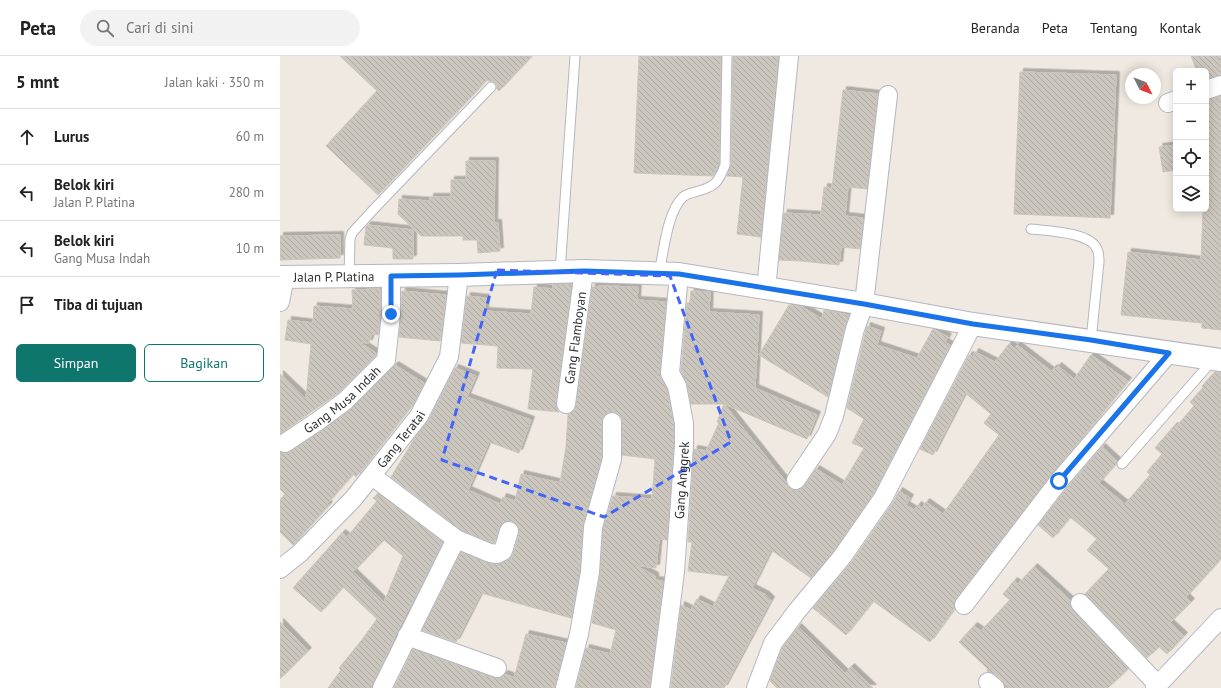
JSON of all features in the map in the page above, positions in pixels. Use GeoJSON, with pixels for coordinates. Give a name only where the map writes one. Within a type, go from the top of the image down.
{"type":"FeatureCollection","features":[{"type":"Feature","properties":{"kind":"street"},"geometry":{"type":"LineString","coordinates":[[766,289],[789,56]]}},
{"type":"Feature","properties":{"kind":"street"},"geometry":{"type":"LineString","coordinates":[[1209,89],[1221,85]]}},
{"type":"Feature","properties":{"kind":"street"},"geometry":{"type":"LineString","coordinates":[[796,480],[827,434],[834,416],[855,329],[864,304],[888,95]]}},
{"type":"Feature","properties":{"kind":"street","name":"Jalan P. Platina"},"geometry":{"type":"LineString","coordinates":[[282,277],[459,275],[584,271],[669,274],[864,304],[973,324],[1218,359]]}},
{"type":"Feature","properties":{"kind":"street","name":"Gang Flamboyan"},"geometry":{"type":"LineString","coordinates":[[566,404],[584,271]]}},
{"type":"Feature","properties":{"kind":"street","name":"Gang Anggrek"},"geometry":{"type":"LineString","coordinates":[[660,688],[675,572],[684,445],[684,423],[678,386],[670,372],[669,274]]}},
{"type":"Feature","properties":{"kind":"street","name":"Gang Teratai"},"geometry":{"type":"LineString","coordinates":[[280,569],[300,553],[353,499],[420,416],[449,357],[459,275]]}},
{"type":"Feature","properties":{"kind":"street","name":"Gang Musa Indah"},"geometry":{"type":"LineString","coordinates":[[285,443],[318,421],[345,400],[386,360],[391,314],[391,276]]}},
{"type":"Feature","properties":{"kind":"street"},"geometry":{"type":"LineString","coordinates":[[280,302],[282,277]]}},
{"type":"Feature","properties":{"kind":"street"},"geometry":{"type":"LineString","coordinates":[[756,688],[773,643],[797,611],[842,557],[883,498],[973,324]]}},
{"type":"Feature","properties":{"kind":"street"},"geometry":{"type":"LineString","coordinates":[[964,605],[1059,481],[1169,353]]}},
{"type":"Feature","properties":{"kind":"street"},"geometry":{"type":"LineString","coordinates":[[565,688],[578,634],[590,572],[593,527],[612,459],[612,422]]}},
{"type":"Feature","properties":{"kind":"street"},"geometry":{"type":"LineString","coordinates":[[372,476],[456,539],[490,553],[497,554],[503,551],[508,531]]}},
{"type":"Feature","properties":{"kind":"street"},"geometry":{"type":"LineString","coordinates":[[382,688],[456,539]]}},
{"type":"Feature","properties":{"kind":"street"},"geometry":{"type":"LineString","coordinates":[[1080,603],[1156,687],[1221,618]]}},
{"type":"Feature","properties":{"kind":"street"},"geometry":{"type":"LineString","coordinates":[[407,636],[497,668]]}},
{"type":"Feature","properties":{"kind":"lane"},"geometry":{"type":"LineString","coordinates":[[560,272],[575,56]]}},
{"type":"Feature","properties":{"kind":"lane"},"geometry":{"type":"LineString","coordinates":[[669,274],[672,214],[676,205],[685,195],[710,188],[720,177],[724,165],[727,56]]}},
{"type":"Feature","properties":{"kind":"lane"},"geometry":{"type":"LineString","coordinates":[[349,276],[350,239],[352,234],[373,210],[491,87]]}},
{"type":"Feature","properties":{"kind":"lane"},"geometry":{"type":"LineString","coordinates":[[1031,229],[1079,236],[1089,240],[1097,249],[1099,262],[1091,340]]}},
{"type":"Feature","properties":{"kind":"lane"},"geometry":{"type":"LineString","coordinates":[[1122,464],[1218,359]]}},
{"type":"Feature","properties":{"kind":"highlighted area"},"geometry":{"type":"Polygon","coordinates":[[[497,270],[670,276],[731,442],[604,517],[442,460],[497,270]]]}},
{"type":"Feature","properties":{"kind":"building"},"geometry":{"type":"Polygon","coordinates":[[[340,56],[532,56],[499,91],[495,82],[487,80],[378,195],[326,146],[377,91],[340,56]]]}},
{"type":"Feature","properties":{"kind":"building"},"geometry":{"type":"Polygon","coordinates":[[[639,56],[721,56],[719,164],[713,176],[634,173],[639,56]]]}},
{"type":"Feature","properties":{"kind":"building"},"geometry":{"type":"Polygon","coordinates":[[[733,56],[778,56],[761,237],[737,234],[743,177],[727,176],[731,165],[733,56]]]}},
{"type":"Feature","properties":{"kind":"building"},"geometry":{"type":"Polygon","coordinates":[[[1191,56],[1221,56],[1221,75],[1209,78],[1209,68],[1196,68],[1191,56]]]}},
{"type":"Feature","properties":{"kind":"building"},"geometry":{"type":"Polygon","coordinates":[[[1020,72],[1116,75],[1110,218],[1014,214],[1020,72]]]}},
{"type":"Feature","properties":{"kind":"building"},"geometry":{"type":"Polygon","coordinates":[[[843,90],[878,94],[867,189],[848,187],[845,216],[863,218],[860,249],[841,247],[839,265],[779,260],[784,213],[821,215],[824,187],[832,188],[843,90]]]}},
{"type":"Feature","properties":{"kind":"building"},"geometry":{"type":"Polygon","coordinates":[[[1221,96],[1221,330],[1202,328],[1202,323],[1121,315],[1128,252],[1201,260],[1203,212],[1209,212],[1209,99],[1221,96]]]}},
{"type":"Feature","properties":{"kind":"building"},"geometry":{"type":"Polygon","coordinates":[[[1173,145],[1173,170],[1163,172],[1159,147],[1173,145]]]}},
{"type":"Feature","properties":{"kind":"building"},"geometry":{"type":"Polygon","coordinates":[[[466,161],[495,161],[494,223],[498,223],[500,251],[478,253],[477,240],[463,240],[463,236],[421,236],[398,214],[399,199],[430,201],[430,197],[451,197],[451,180],[466,180],[466,161]]]}},
{"type":"Feature","properties":{"kind":"building"},"geometry":{"type":"Polygon","coordinates":[[[368,225],[413,230],[413,259],[393,259],[393,248],[364,245],[366,227],[368,225]]]}},
{"type":"Feature","properties":{"kind":"building"},"geometry":{"type":"Polygon","coordinates":[[[340,235],[340,258],[280,260],[280,236],[340,235]]]}},
{"type":"Feature","properties":{"kind":"building"},"geometry":{"type":"Polygon","coordinates":[[[553,284],[572,284],[556,403],[556,408],[559,412],[528,409],[533,369],[497,368],[498,346],[461,343],[467,296],[486,298],[485,311],[531,314],[534,287],[553,289],[553,284]]]}},
{"type":"Feature","properties":{"kind":"building"},"geometry":{"type":"Polygon","coordinates":[[[592,287],[638,287],[637,300],[666,302],[660,372],[661,378],[667,390],[674,424],[674,445],[667,540],[659,539],[656,568],[635,565],[655,576],[655,580],[663,581],[650,688],[576,688],[586,648],[610,654],[616,630],[592,623],[600,574],[603,529],[613,496],[652,499],[655,459],[622,455],[622,422],[618,413],[607,413],[603,416],[602,458],[583,524],[580,571],[571,618],[481,593],[456,642],[422,630],[461,552],[488,563],[502,563],[511,558],[513,554],[519,529],[512,521],[506,521],[499,528],[494,543],[461,530],[391,477],[416,436],[428,421],[455,368],[476,376],[467,397],[531,420],[519,453],[489,442],[468,490],[500,504],[503,497],[515,501],[521,474],[560,483],[566,447],[568,414],[574,411],[576,405],[592,287]]]}},
{"type":"Feature","properties":{"kind":"building"},"geometry":{"type":"Polygon","coordinates":[[[380,289],[378,335],[372,334],[369,343],[359,342],[376,353],[376,355],[338,393],[280,434],[280,374],[306,399],[311,344],[285,340],[288,320],[313,323],[314,306],[353,309],[352,290],[380,289]]]}},
{"type":"Feature","properties":{"kind":"building"},"geometry":{"type":"Polygon","coordinates":[[[402,291],[446,295],[440,341],[399,337],[402,291]]]}},
{"type":"Feature","properties":{"kind":"building"},"geometry":{"type":"Polygon","coordinates":[[[691,291],[710,292],[709,312],[759,315],[755,388],[817,415],[807,439],[724,404],[691,404],[687,384],[681,371],[687,303],[690,303],[691,291]]]}},
{"type":"Feature","properties":{"kind":"building"},"geometry":{"type":"Polygon","coordinates":[[[789,305],[802,307],[822,319],[824,310],[849,315],[828,397],[759,355],[789,305]]]}},
{"type":"Feature","properties":{"kind":"building"},"geometry":{"type":"Polygon","coordinates":[[[867,326],[881,331],[877,345],[917,358],[933,329],[948,337],[945,342],[950,345],[874,493],[834,551],[811,578],[771,550],[752,588],[766,595],[771,600],[724,688],[671,688],[681,605],[691,610],[697,599],[713,607],[729,576],[688,571],[692,542],[688,542],[694,449],[706,451],[719,423],[717,422],[724,404],[792,490],[800,490],[816,469],[842,485],[864,448],[852,443],[864,419],[847,408],[867,326]]]}},
{"type":"Feature","properties":{"kind":"building"},"geometry":{"type":"Polygon","coordinates":[[[1009,344],[1014,348],[1017,345],[1051,371],[1054,368],[1056,369],[1058,366],[1074,379],[1091,355],[1128,381],[1051,475],[956,599],[954,609],[930,642],[873,601],[846,635],[813,608],[851,563],[892,504],[899,491],[910,498],[906,505],[914,510],[918,505],[922,508],[926,502],[943,514],[999,435],[984,423],[991,414],[965,393],[933,455],[920,449],[969,355],[973,357],[975,352],[995,362],[1009,344]]]}},
{"type":"Feature","properties":{"kind":"building"},"geometry":{"type":"Polygon","coordinates":[[[395,365],[424,383],[415,401],[356,477],[353,474],[327,504],[329,505],[293,545],[280,532],[280,500],[285,494],[280,489],[280,452],[291,452],[351,409],[395,365]]]}},
{"type":"Feature","properties":{"kind":"building"},"geometry":{"type":"Polygon","coordinates":[[[1215,372],[1221,372],[1221,559],[1186,597],[1191,602],[1170,623],[1184,636],[1167,654],[1159,647],[1147,658],[1085,594],[1109,569],[1087,550],[1097,539],[1070,517],[1053,538],[1038,525],[1102,447],[1117,461],[1099,483],[1125,504],[1150,475],[1147,472],[1162,454],[1155,448],[1194,406],[1190,402],[1215,372]]]}},
{"type":"Feature","properties":{"kind":"building"},"geometry":{"type":"Polygon","coordinates":[[[378,494],[443,542],[397,632],[372,688],[328,688],[341,670],[339,668],[377,619],[343,587],[321,612],[293,588],[342,533],[347,537],[377,501],[373,498],[378,494]],[[384,540],[353,572],[384,602],[403,556],[384,540]]]}},
{"type":"Feature","properties":{"kind":"building"},"geometry":{"type":"Polygon","coordinates":[[[1034,567],[1070,600],[1072,610],[1128,669],[1108,688],[1005,688],[1002,680],[995,674],[988,672],[988,669],[959,642],[974,626],[981,631],[1010,600],[1003,594],[1014,581],[1018,584],[1034,567]]]}},
{"type":"Feature","properties":{"kind":"building"},"geometry":{"type":"Polygon","coordinates":[[[280,622],[308,651],[280,679],[280,622]]]}},
{"type":"Feature","properties":{"kind":"building"},"geometry":{"type":"Polygon","coordinates":[[[798,627],[845,673],[851,667],[873,688],[777,688],[770,681],[782,648],[798,627]]]}},
{"type":"Feature","properties":{"kind":"building"},"geometry":{"type":"Polygon","coordinates":[[[526,634],[566,643],[555,688],[394,688],[413,649],[493,678],[499,678],[505,674],[514,678],[526,634]]]}},
{"type":"Feature","properties":{"kind":"route"},"geometry":{"type":"LineString","coordinates":[[391,314],[391,276],[584,271],[679,274],[864,304],[973,324],[1091,340],[1169,353],[1059,481]]}}]}
